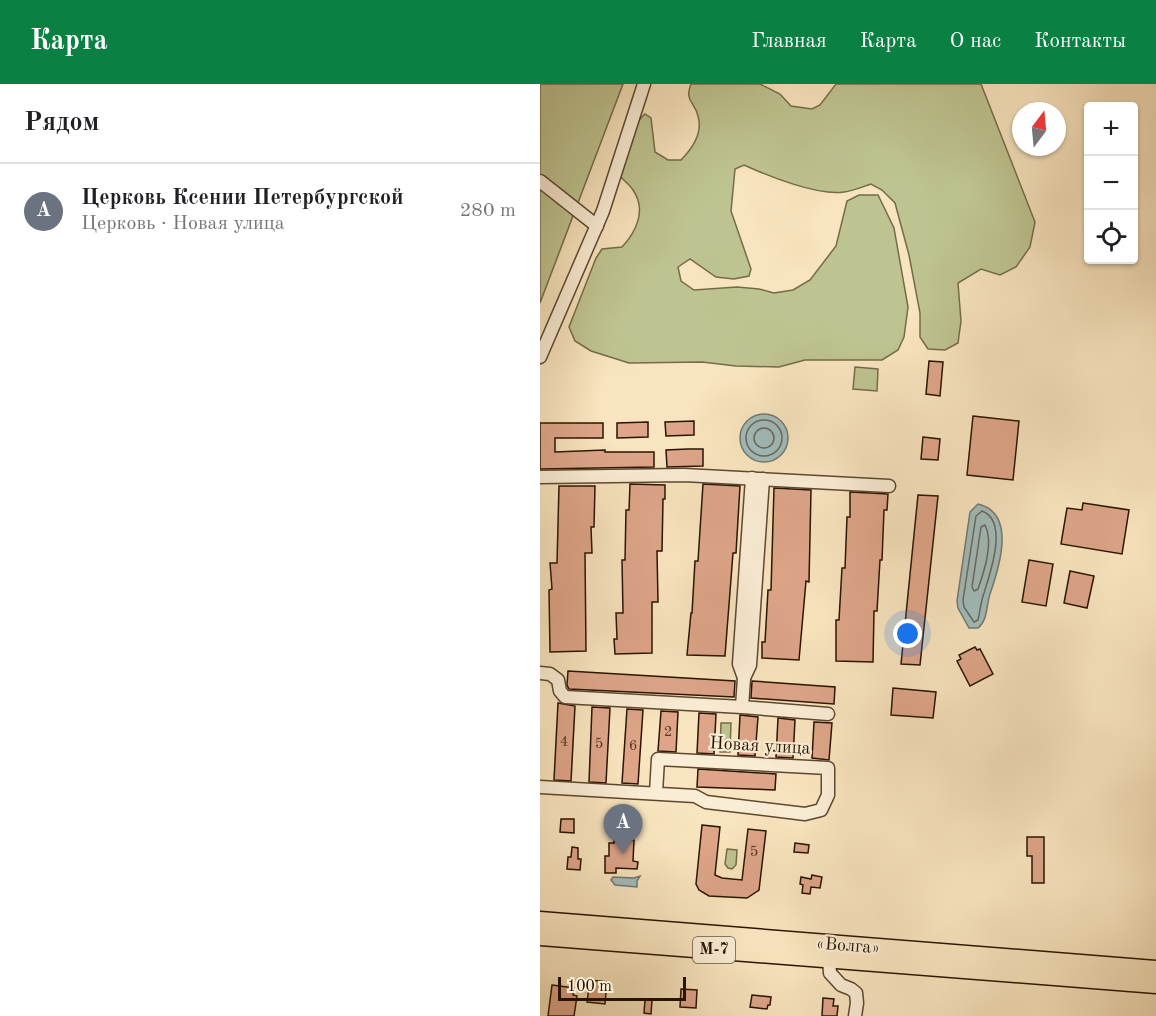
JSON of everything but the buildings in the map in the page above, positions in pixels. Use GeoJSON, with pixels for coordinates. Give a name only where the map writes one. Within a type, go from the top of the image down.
{"type":"FeatureCollection","features":[{"type":"Feature","properties":{"kind":"highway","name":"«Волга»"},"geometry":{"type":"LineString","coordinates":[[540,921],[1156,970]]}},
{"type":"Feature","properties":{"kind":"highway","name":"«Волга»"},"geometry":{"type":"LineString","coordinates":[[540,936],[1156,984]]}},
{"type":"Feature","properties":{"kind":"street"},"geometry":{"type":"LineString","coordinates":[[540,357],[597,226],[644,84]]}},
{"type":"Feature","properties":{"kind":"street"},"geometry":{"type":"LineString","coordinates":[[540,182],[597,226]]}},
{"type":"Feature","properties":{"kind":"street"},"geometry":{"type":"LineString","coordinates":[[540,477],[684,476],[889,486]]}},
{"type":"Feature","properties":{"kind":"street"},"geometry":{"type":"LineString","coordinates":[[742,707],[744,678],[750,665],[748,616],[757,478]]}},
{"type":"Feature","properties":{"kind":"street"},"geometry":{"type":"LineString","coordinates":[[540,672],[550,674],[558,681],[560,691],[565,697],[828,714]]}},
{"type":"Feature","properties":{"kind":"street","name":"Новая улица"},"geometry":{"type":"LineString","coordinates":[[540,787],[695,796],[706,802],[805,814],[821,810],[828,795],[828,768],[658,759],[656,793]]}},
{"type":"Feature","properties":{"kind":"street"},"geometry":{"type":"LineString","coordinates":[[829,959],[830,973],[841,985],[856,993],[855,1016]]}},
{"type":"Feature","properties":{"kind":"green space"},"geometry":{"type":"Polygon","coordinates":[[[540,84],[623,84],[540,303],[540,84]]]}},
{"type":"Feature","properties":{"kind":"green space"},"geometry":{"type":"Polygon","coordinates":[[[691,84],[760,84],[780,94],[791,106],[812,109],[820,105],[836,84],[981,84],[1035,222],[1030,247],[1016,267],[1000,275],[981,269],[958,283],[961,321],[958,343],[945,350],[928,349],[920,337],[920,313],[909,255],[895,203],[882,190],[871,184],[844,192],[821,191],[779,179],[744,165],[735,169],[731,211],[751,269],[749,276],[734,279],[716,277],[690,259],[678,267],[681,281],[694,290],[737,287],[774,293],[793,290],[810,280],[836,246],[847,201],[859,195],[878,195],[894,228],[908,307],[904,337],[898,350],[882,360],[805,360],[779,367],[702,362],[629,363],[591,351],[575,341],[569,327],[596,258],[602,249],[622,247],[632,235],[638,220],[637,198],[632,188],[620,176],[639,120],[645,114],[651,118],[655,152],[668,160],[681,160],[693,146],[699,128],[697,111],[689,98],[691,84]]]}},
{"type":"Feature","properties":{"kind":"green space"},"geometry":{"type":"Polygon","coordinates":[[[855,367],[878,369],[877,391],[853,389],[855,367]]]}},
{"type":"Feature","properties":{"kind":"green space"},"geometry":{"type":"Polygon","coordinates":[[[721,723],[731,723],[730,752],[720,752],[721,723]]]}},
{"type":"Feature","properties":{"kind":"green space"},"geometry":{"type":"Polygon","coordinates":[[[727,849],[737,850],[736,865],[732,869],[725,864],[727,849]]]}},
{"type":"Feature","properties":{"kind":"water"},"geometry":{"type":"Polygon","coordinates":[[[764,414],[781,421],[788,438],[781,455],[764,462],[747,455],[740,438],[747,421],[764,414]]]}},
{"type":"Feature","properties":{"kind":"water"},"geometry":{"type":"Polygon","coordinates":[[[978,504],[990,509],[998,518],[1002,543],[985,617],[978,628],[969,628],[958,608],[957,601],[970,512],[978,504]]]}},
{"type":"Feature","properties":{"kind":"water"},"geometry":{"type":"Polygon","coordinates":[[[640,876],[637,887],[615,885],[611,880],[613,877],[640,876]]]}},
{"type":"Feature","properties":{"kind":"place","name":"Церковь Ксении Петербургской"},"geometry":{"type":"Point","coordinates":[623,854]}}]}
